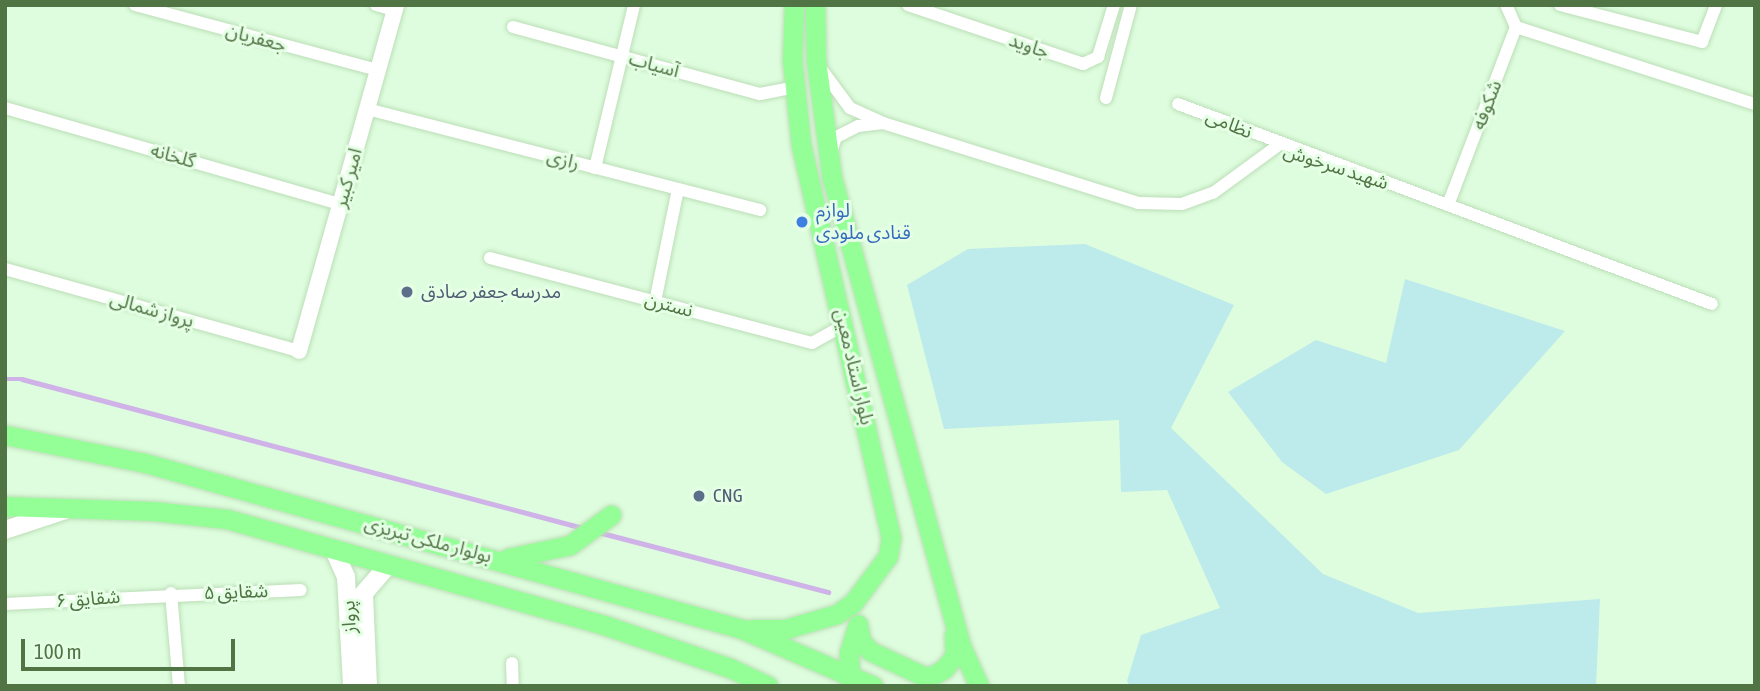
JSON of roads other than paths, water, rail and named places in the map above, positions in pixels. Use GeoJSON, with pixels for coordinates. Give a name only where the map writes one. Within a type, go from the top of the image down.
{"type":"FeatureCollection","features":[{"type":"Feature","properties":{"kind":"main road","name":"بلوار استاد معین"},"geometry":{"type":"LineString","coordinates":[[794,5],[795,87],[801,145],[883,490],[891,538],[888,556]]}},
{"type":"Feature","properties":{"kind":"main road","name":"بلوار استاد معین"},"geometry":{"type":"LineString","coordinates":[[815,5],[816,60],[829,159],[955,623]]}},
{"type":"Feature","properties":{"kind":"main road","name":"بولوار ملکی تبریزی"},"geometry":{"type":"LineString","coordinates":[[5,435],[145,463],[742,629],[847,678],[873,686]]}},
{"type":"Feature","properties":{"kind":"main road","name":"بولوار ملکی تبریزی"},"geometry":{"type":"LineString","coordinates":[[5,506],[153,511],[227,519],[387,567],[607,626],[730,668],[768,686]]}},
{"type":"Feature","properties":{"kind":"main road"},"geometry":{"type":"LineString","coordinates":[[5,530],[66,510]]}},
{"type":"Feature","properties":{"kind":"main road"},"geometry":{"type":"LineString","coordinates":[[485,556],[512,559],[550,552],[570,544],[611,515]]}},
{"type":"Feature","properties":{"kind":"main road","name":"پرواز"},"geometry":{"type":"LineString","coordinates":[[334,551],[346,578],[352,686]]}},
{"type":"Feature","properties":{"kind":"main road"},"geometry":{"type":"LineString","coordinates":[[847,678],[849,653],[858,625],[888,556]]}},
{"type":"Feature","properties":{"kind":"main road"},"geometry":{"type":"LineString","coordinates":[[742,629],[785,629],[836,614],[862,594],[888,556]]}},
{"type":"Feature","properties":{"kind":"main road","name":"پرواز"},"geometry":{"type":"LineString","coordinates":[[368,686],[364,593],[387,567]]}},
{"type":"Feature","properties":{"kind":"main road"},"geometry":{"type":"LineString","coordinates":[[858,625],[860,641],[870,651],[928,678],[944,670],[955,655],[955,623]]}},
{"type":"Feature","properties":{"kind":"main road"},"geometry":{"type":"LineString","coordinates":[[955,623],[979,686]]}},
{"type":"Feature","properties":{"kind":"street","name":"جعفریان"},"geometry":{"type":"LineString","coordinates":[[135,5],[378,70]]}},
{"type":"Feature","properties":{"kind":"street"},"geometry":{"type":"LineString","coordinates":[[376,5],[396,8]]}},
{"type":"Feature","properties":{"kind":"street"},"geometry":{"type":"LineString","coordinates":[[595,168],[634,5]]}},
{"type":"Feature","properties":{"kind":"street","name":"جاوید"},"geometry":{"type":"LineString","coordinates":[[908,5],[1083,64],[1098,57],[1114,5]]}},
{"type":"Feature","properties":{"kind":"street"},"geometry":{"type":"LineString","coordinates":[[1106,98],[1131,5]]}},
{"type":"Feature","properties":{"kind":"street"},"geometry":{"type":"LineString","coordinates":[[1506,5],[1516,27],[1755,104]]}},
{"type":"Feature","properties":{"kind":"street"},"geometry":{"type":"LineString","coordinates":[[1560,5],[1702,43],[1716,5]]}},
{"type":"Feature","properties":{"kind":"street","name":"امیر کبیر"},"geometry":{"type":"LineString","coordinates":[[299,351],[396,8]]}},
{"type":"Feature","properties":{"kind":"street","name":"آسیاب"},"geometry":{"type":"LineString","coordinates":[[513,27],[760,94],[795,87]]}},
{"type":"Feature","properties":{"kind":"street","name":"شکوفه"},"geometry":{"type":"LineString","coordinates":[[1448,205],[1516,27]]}},
{"type":"Feature","properties":{"kind":"street","name":"شهید سرخوش"},"geometry":{"type":"LineString","coordinates":[[816,60],[850,108],[883,123],[1138,203],[1182,204],[1213,192],[1279,144],[1712,304]]}},
{"type":"Feature","properties":{"kind":"street","name":"نظامی"},"geometry":{"type":"LineString","coordinates":[[1178,104],[1279,144]]}},
{"type":"Feature","properties":{"kind":"street","name":"گلخانه"},"geometry":{"type":"LineString","coordinates":[[5,108],[340,204]]}},
{"type":"Feature","properties":{"kind":"street","name":"رازی"},"geometry":{"type":"LineString","coordinates":[[367,109],[760,210]]}},
{"type":"Feature","properties":{"kind":"street","name":"شهید سرخوش"},"geometry":{"type":"LineString","coordinates":[[829,159],[836,137],[858,126],[883,123]]}},
{"type":"Feature","properties":{"kind":"street"},"geometry":{"type":"LineString","coordinates":[[655,302],[678,189]]}},
{"type":"Feature","properties":{"kind":"street","name":"نسترن"},"geometry":{"type":"LineString","coordinates":[[490,258],[812,343],[844,325]]}},
{"type":"Feature","properties":{"kind":"street","name":"پرواز شمالی"},"geometry":{"type":"LineString","coordinates":[[5,269],[299,351]]}},
{"type":"Feature","properties":{"kind":"street","name":"شقایق ۵"},"geometry":{"type":"LineString","coordinates":[[171,593],[301,590]]}},
{"type":"Feature","properties":{"kind":"street"},"geometry":{"type":"LineString","coordinates":[[171,593],[178,686]]}},
{"type":"Feature","properties":{"kind":"street","name":"شقایق ۶"},"geometry":{"type":"LineString","coordinates":[[5,604],[171,593]]}},
{"type":"Feature","properties":{"kind":"street"},"geometry":{"type":"LineString","coordinates":[[512,663],[513,686]]}},
{"type":"Feature","properties":{"kind":"waterway"},"geometry":{"type":"LineString","coordinates":[[5,379],[22,379],[583,528]]}},
{"type":"Feature","properties":{"kind":"waterway"},"geometry":{"type":"LineString","coordinates":[[598,532],[828,592]]}},
{"type":"Feature","properties":{"kind":"place","name":"لوازم قنادی ملودی"},"geometry":{"type":"Point","coordinates":[802,222]}},
{"type":"Feature","properties":{"kind":"place","name":"مدرسه جعفر صادق"},"geometry":{"type":"Point","coordinates":[407,292]}},
{"type":"Feature","properties":{"kind":"place","name":"CNG"},"geometry":{"type":"Point","coordinates":[699,496]}}]}
